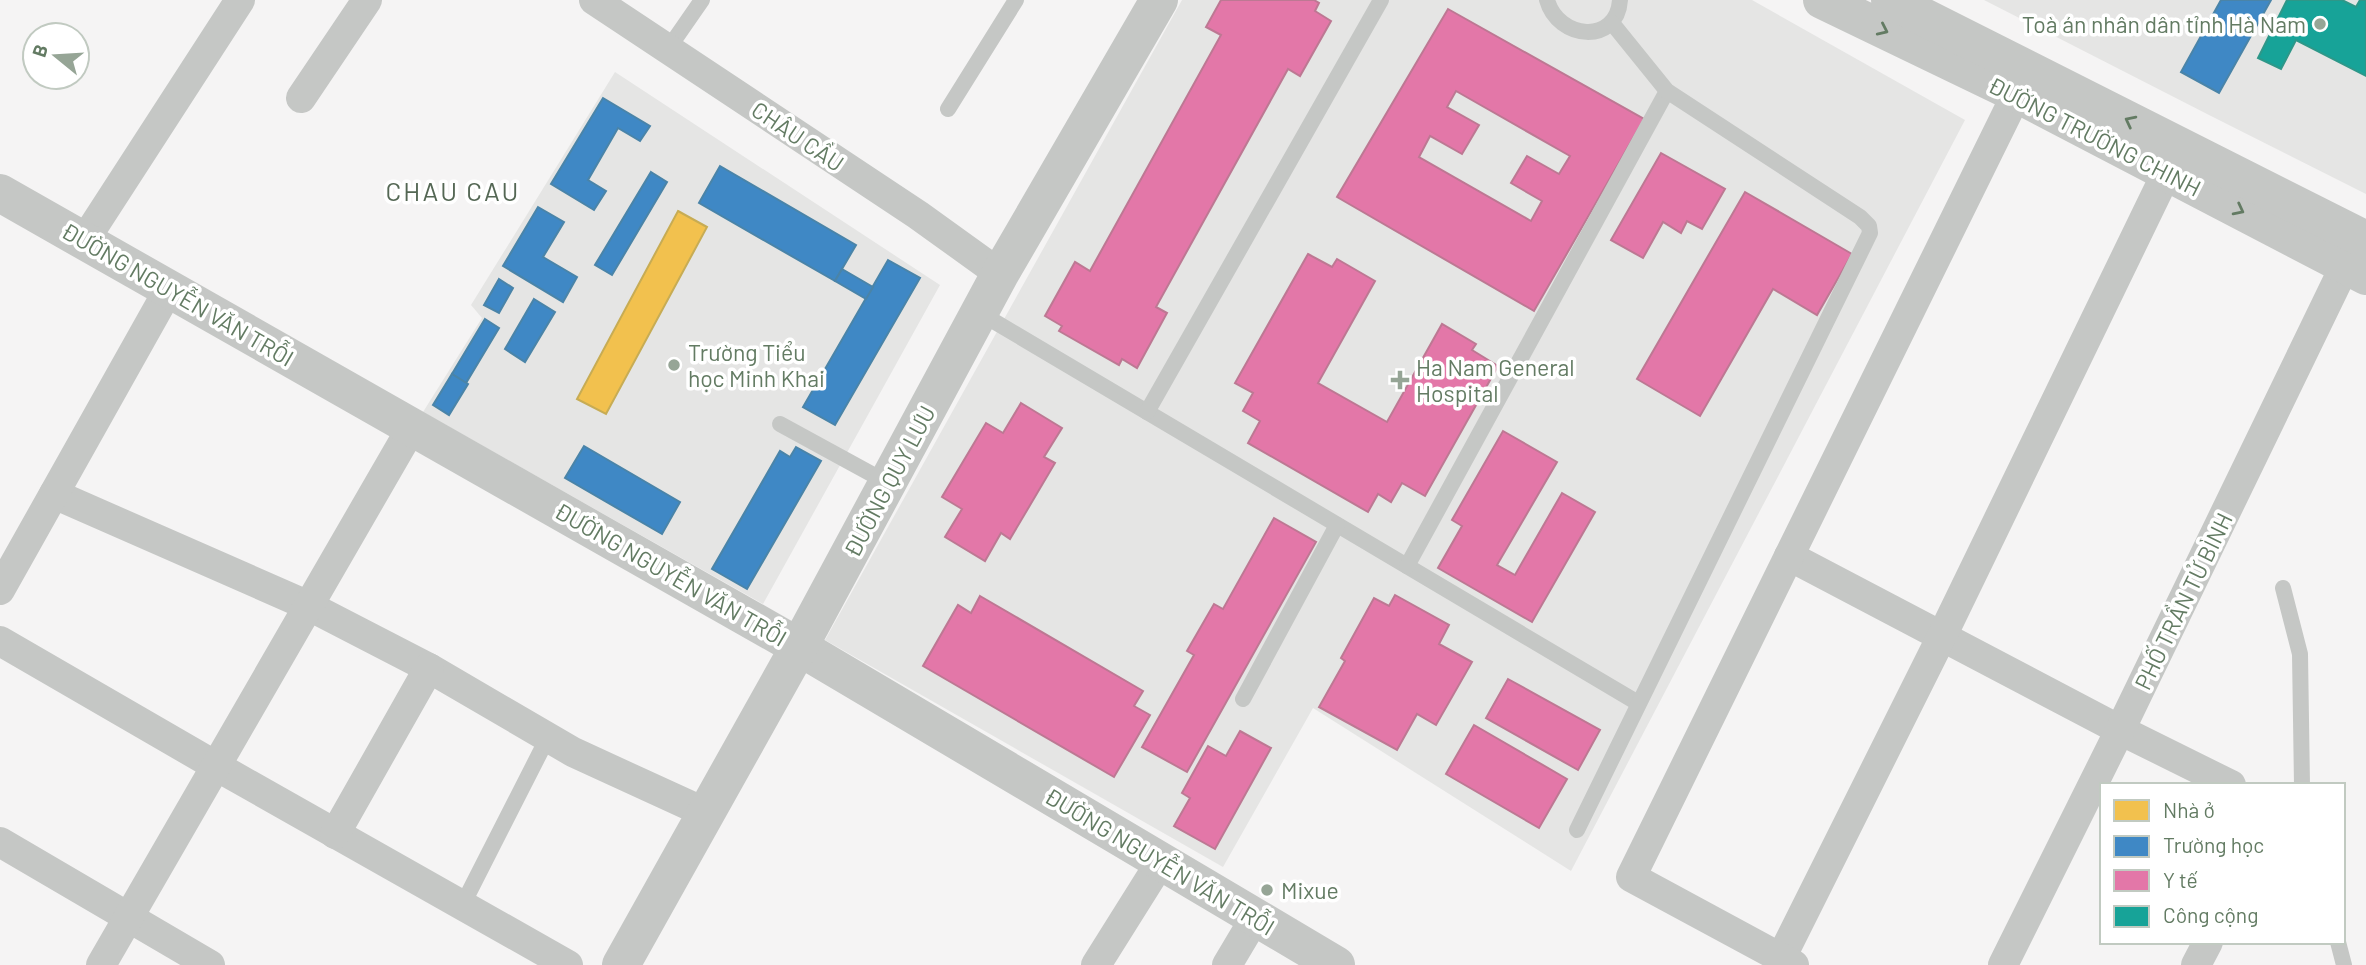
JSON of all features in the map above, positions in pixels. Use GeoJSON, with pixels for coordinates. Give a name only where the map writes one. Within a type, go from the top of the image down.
{"type":"FeatureCollection","features":[{"type":"Feature","properties":{"kind":"street"},"geometry":{"type":"LineString","coordinates":[[84,241],[240,0]]}},
{"type":"Feature","properties":{"kind":"street"},"geometry":{"type":"LineString","coordinates":[[301,97],[367,0]]}},
{"type":"Feature","properties":{"kind":"street","name":"CHÂU CẦU"},"geometry":{"type":"LineString","coordinates":[[594,0],[918,215],[1000,274]]}},
{"type":"Feature","properties":{"kind":"street","name":"ĐƯỜNG QUY LƯU"},"geometry":{"type":"LineString","coordinates":[[621,965],[799,647],[1000,274],[1159,0]]}},
{"type":"Feature","properties":{"kind":"street","name":"ĐƯỜNG TRƯỜNG CHINH"},"geometry":{"type":"LineString","coordinates":[[1822,0],[1935,24]]}},
{"type":"Feature","properties":{"kind":"street","name":"ĐƯỜNG TRƯỜNG CHINH"},"geometry":{"type":"LineString","coordinates":[[1890,0],[1935,24],[2022,82],[2359,254]]}},
{"type":"Feature","properties":{"kind":"street"},"geometry":{"type":"LineString","coordinates":[[2022,82],[1631,877],[1788,962],[1942,636],[2174,160]]}},
{"type":"Feature","properties":{"kind":"street","name":"ĐƯỜNG NGUYỄN VĂN TRỖI"},"geometry":{"type":"LineString","coordinates":[[0,193],[799,647],[1336,965]]}},
{"type":"Feature","properties":{"kind":"street","name":"PHỐ TRẦN TỬ BÌNH"},"geometry":{"type":"LineString","coordinates":[[2003,965],[2359,254]]}},
{"type":"Feature","properties":{"kind":"street"},"geometry":{"type":"LineString","coordinates":[[0,590],[169,289]]}},
{"type":"Feature","properties":{"kind":"street"},"geometry":{"type":"LineString","coordinates":[[100,965],[412,427]]}},
{"type":"Feature","properties":{"kind":"street"},"geometry":{"type":"LineString","coordinates":[[54,494],[309,606],[429,668],[573,752],[706,813]]}},
{"type":"Feature","properties":{"kind":"street"},"geometry":{"type":"LineString","coordinates":[[1789,556],[2120,730],[2227,783]]}},
{"type":"Feature","properties":{"kind":"street"},"geometry":{"type":"LineString","coordinates":[[0,641],[568,965]]}},
{"type":"Feature","properties":{"kind":"street"},"geometry":{"type":"LineString","coordinates":[[335,834],[429,668]]}},
{"type":"Feature","properties":{"kind":"street"},"geometry":{"type":"LineString","coordinates":[[0,842],[210,965]]}},
{"type":"Feature","properties":{"kind":"street"},"geometry":{"type":"LineString","coordinates":[[1096,965],[1160,863]]}},
{"type":"Feature","properties":{"kind":"street"},"geometry":{"type":"LineString","coordinates":[[1227,965],[1255,918]]}},
{"type":"Feature","properties":{"kind":"street"},"geometry":{"type":"LineString","coordinates":[[2196,965],[2207,944]]}},
{"type":"Feature","properties":{"kind":"lane"},"geometry":{"type":"LineString","coordinates":[[668,49],[702,0]]}},
{"type":"Feature","properties":{"kind":"lane"},"geometry":{"type":"LineString","coordinates":[[948,109],[1016,0]]}},
{"type":"Feature","properties":{"kind":"lane"},"geometry":{"type":"LineString","coordinates":[[1147,412],[1381,0]]}},
{"type":"Feature","properties":{"kind":"lane"},"geometry":{"type":"LineString","coordinates":[[1547,0],[1556,19],[1566,27],[1590,32],[1612,23],[1620,0]]}},
{"type":"Feature","properties":{"kind":"lane"},"geometry":{"type":"LineString","coordinates":[[1577,830],[1870,233],[1869,226],[1860,217],[1667,91],[1612,23]]}},
{"type":"Feature","properties":{"kind":"lane"},"geometry":{"type":"LineString","coordinates":[[1407,566],[1667,91]]}},
{"type":"Feature","properties":{"kind":"lane"},"geometry":{"type":"LineString","coordinates":[[980,313],[1638,703]]}},
{"type":"Feature","properties":{"kind":"lane"},"geometry":{"type":"LineString","coordinates":[[780,424],[888,483]]}},
{"type":"Feature","properties":{"kind":"lane"},"geometry":{"type":"LineString","coordinates":[[1243,699],[1337,525]]}},
{"type":"Feature","properties":{"kind":"lane"},"geometry":{"type":"LineString","coordinates":[[2283,588],[2300,654],[2302,783]]}},
{"type":"Feature","properties":{"kind":"lane"},"geometry":{"type":"LineString","coordinates":[[462,906],[548,737]]}},
{"type":"Feature","properties":{"kind":"lane"},"geometry":{"type":"LineString","coordinates":[[2339,944],[2344,965]]}},
{"type":"Feature","properties":{"kind":"shaded area","name":"Ha Nam General Hospital"},"geometry":{"type":"Polygon","coordinates":[[[1182,0],[1752,0],[1965,120],[1571,871],[1313,708],[1223,867],[825,640],[1182,0]]]}},
{"type":"Feature","properties":{"kind":"shaded area"},"geometry":{"type":"Polygon","coordinates":[[[1984,0],[2366,0],[2366,194],[2211,116],[1984,0]]]}},
{"type":"Feature","properties":{"kind":"shaded area","name":"Trường Tiểu học Minh Khai"},"geometry":{"type":"Polygon","coordinates":[[[615,72],[940,285],[763,604],[423,412],[482,318],[471,305],[615,72]]]}},
{"type":"Feature","properties":{"kind":"building: Nhà ở"},"geometry":{"type":"Polygon","coordinates":[[[678,211],[707,227],[606,414],[577,399],[678,211]]]}},
{"type":"Feature","properties":{"kind":"building: Trường học"},"geometry":{"type":"Polygon","coordinates":[[[2221,0],[2271,0],[2219,93],[2181,72],[2221,0]]]}},
{"type":"Feature","properties":{"kind":"building: Trường học"},"geometry":{"type":"Polygon","coordinates":[[[603,98],[650,126],[640,141],[618,128],[588,180],[606,191],[594,210],[551,184],[603,98]]]}},
{"type":"Feature","properties":{"kind":"building: Trường học"},"geometry":{"type":"Polygon","coordinates":[[[720,166],[856,245],[835,281],[699,203],[720,166]]]}},
{"type":"Feature","properties":{"kind":"building: Trường học"},"geometry":{"type":"Polygon","coordinates":[[[651,172],[667,182],[612,275],[595,265],[651,172]]]}},
{"type":"Feature","properties":{"kind":"building: Trường học"},"geometry":{"type":"Polygon","coordinates":[[[538,207],[564,222],[543,257],[577,277],[563,302],[503,266],[538,207]]]}},
{"type":"Feature","properties":{"kind":"building: Trường học"},"geometry":{"type":"Polygon","coordinates":[[[888,260],[920,278],[835,425],[803,407],[888,260]]]}},
{"type":"Feature","properties":{"kind":"building: Trường học"},"geometry":{"type":"Polygon","coordinates":[[[842,269],[873,287],[866,299],[835,281],[842,269]]]}},
{"type":"Feature","properties":{"kind":"building: Trường học"},"geometry":{"type":"Polygon","coordinates":[[[499,279],[513,288],[499,313],[484,305],[499,279]]]}},
{"type":"Feature","properties":{"kind":"building: Trường học"},"geometry":{"type":"Polygon","coordinates":[[[534,299],[555,312],[525,362],[505,349],[534,299]]]}},
{"type":"Feature","properties":{"kind":"building: Trường học"},"geometry":{"type":"Polygon","coordinates":[[[485,319],[499,328],[466,383],[452,374],[485,319]]]}},
{"type":"Feature","properties":{"kind":"building: Trường học"},"geometry":{"type":"Polygon","coordinates":[[[452,374],[468,384],[449,415],[433,405],[452,374]]]}},
{"type":"Feature","properties":{"kind":"building: Trường học"},"geometry":{"type":"Polygon","coordinates":[[[584,446],[680,502],[662,534],[565,478],[584,446]]]}},
{"type":"Feature","properties":{"kind":"building: Trường học"},"geometry":{"type":"Polygon","coordinates":[[[796,447],[821,461],[747,589],[712,569],[780,451],[790,457],[796,447]]]}},
{"type":"Feature","properties":{"kind":"building: Y tế"},"geometry":{"type":"Polygon","coordinates":[[[1221,0],[1314,0],[1319,3],[1315,11],[1331,21],[1300,76],[1288,69],[1156,307],[1167,313],[1137,368],[1122,359],[1119,365],[1059,331],[1062,326],[1045,316],[1075,262],[1090,271],[1221,35],[1206,27],[1221,0]]]}},
{"type":"Feature","properties":{"kind":"building: Y tế"},"geometry":{"type":"Polygon","coordinates":[[[1448,9],[1644,119],[1534,311],[1337,197],[1448,9]],[[1456,91],[1447,107],[1479,125],[1462,154],[1430,136],[1419,157],[1531,221],[1542,201],[1511,183],[1527,156],[1559,174],[1570,156],[1456,91]]]}},
{"type":"Feature","properties":{"kind":"building: Y tế"},"geometry":{"type":"Polygon","coordinates":[[[1661,153],[1725,189],[1702,229],[1687,221],[1681,233],[1663,222],[1643,258],[1611,240],[1661,153]]]}},
{"type":"Feature","properties":{"kind":"building: Y tế"},"geometry":{"type":"Polygon","coordinates":[[[1745,192],[1852,254],[1817,315],[1773,289],[1700,416],[1637,379],[1745,192]]]}},
{"type":"Feature","properties":{"kind":"building: Y tế"},"geometry":{"type":"Polygon","coordinates":[[[1308,254],[1332,267],[1337,259],[1375,281],[1318,383],[1387,422],[1442,324],[1476,344],[1472,350],[1498,366],[1425,496],[1402,483],[1391,502],[1378,494],[1368,512],[1248,443],[1260,421],[1243,411],[1253,393],[1235,383],[1308,254]]]}},
{"type":"Feature","properties":{"kind":"building: Y tế"},"geometry":{"type":"Polygon","coordinates":[[[1021,403],[1062,428],[1044,457],[1055,463],[1010,539],[1001,533],[985,561],[945,537],[962,509],[942,497],[986,423],[1003,433],[1021,403]]]}},
{"type":"Feature","properties":{"kind":"building: Y tế"},"geometry":{"type":"Polygon","coordinates":[[[1503,431],[1557,462],[1497,565],[1515,575],[1562,493],[1595,512],[1532,622],[1438,568],[1462,526],[1452,520],[1503,431]]]}},
{"type":"Feature","properties":{"kind":"building: Y tế"},"geometry":{"type":"Polygon","coordinates":[[[1274,518],[1316,542],[1187,772],[1142,747],[1194,655],[1187,651],[1214,604],[1223,609],[1274,518]]]}},
{"type":"Feature","properties":{"kind":"building: Y tế"},"geometry":{"type":"Polygon","coordinates":[[[1395,595],[1449,625],[1439,644],[1472,662],[1436,725],[1417,714],[1397,750],[1319,707],[1345,661],[1341,658],[1374,598],[1389,606],[1395,595]]]}},
{"type":"Feature","properties":{"kind":"building: Y tế"},"geometry":{"type":"Polygon","coordinates":[[[980,596],[1143,691],[1134,706],[1150,715],[1114,777],[923,666],[958,605],[971,613],[980,596]]]}},
{"type":"Feature","properties":{"kind":"building: Y tế"},"geometry":{"type":"Polygon","coordinates":[[[1508,679],[1600,730],[1578,770],[1486,718],[1508,679]]]}},
{"type":"Feature","properties":{"kind":"building: Y tế"},"geometry":{"type":"Polygon","coordinates":[[[1474,725],[1567,779],[1539,828],[1446,774],[1474,725]]]}},
{"type":"Feature","properties":{"kind":"building: Y tế"},"geometry":{"type":"Polygon","coordinates":[[[1240,731],[1271,748],[1215,849],[1174,826],[1190,798],[1182,793],[1208,746],[1226,756],[1240,731]]]}},
{"type":"Feature","properties":{"kind":"building: Công cộng","name":"Toà án nhân dân tỉnh Hà Nam"},"geometry":{"type":"Polygon","coordinates":[[[2287,0],[2342,0],[2356,7],[2360,0],[2366,0],[2366,76],[2296,40],[2281,69],[2258,58],[2287,0]]]}},
{"type":"Feature","properties":{"kind":"place","name":"Toà án nhân dân tỉnh Hà Nam"},"geometry":{"type":"Point","coordinates":[2320,24]}},
{"type":"Feature","properties":{"kind":"place","name":"Trường Tiểu học Minh Khai"},"geometry":{"type":"Point","coordinates":[674,365]}},
{"type":"Feature","properties":{"kind":"place","name":"Ha Nam General Hospital"},"geometry":{"type":"Point","coordinates":[1400,380]}},
{"type":"Feature","properties":{"kind":"place","name":"Mixue"},"geometry":{"type":"Point","coordinates":[1267,890]}},
{"type":"Feature","properties":{"kind":"district","name":"CHAU CAU"},"geometry":{"type":"Point","coordinates":[453,190]}}]}
